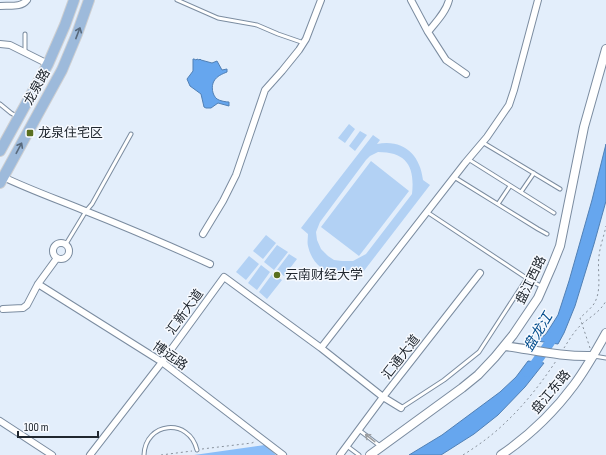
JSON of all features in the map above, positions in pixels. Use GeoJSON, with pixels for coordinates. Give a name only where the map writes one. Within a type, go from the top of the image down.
{"type":"FeatureCollection","features":[{"type":"Feature","properties":{"kind":"main road","name":"龙泉路"},"geometry":{"type":"LineString","coordinates":[[0,151],[48,64],[74,0]]}},
{"type":"Feature","properties":{"kind":"main road","name":"龙泉路"},"geometry":{"type":"LineString","coordinates":[[1,178],[62,70],[89,0]]}},
{"type":"Feature","properties":{"kind":"street"},"geometry":{"type":"LineString","coordinates":[[0,6],[20,5],[25,3],[27,0]]}},
{"type":"Feature","properties":{"kind":"street"},"geometry":{"type":"LineString","coordinates":[[203,234],[223,201],[236,175],[265,90],[306,40],[321,0]]}},
{"type":"Feature","properties":{"kind":"street"},"geometry":{"type":"LineString","coordinates":[[411,0],[428,32],[446,60],[466,74]]}},
{"type":"Feature","properties":{"kind":"street"},"geometry":{"type":"LineString","coordinates":[[428,32],[438,20],[450,0]]}},
{"type":"Feature","properties":{"kind":"street"},"geometry":{"type":"LineString","coordinates":[[401,408],[383,397],[321,348],[509,106],[538,0]]}},
{"type":"Feature","properties":{"kind":"street"},"geometry":{"type":"LineString","coordinates":[[0,44],[10,45],[48,64]]}},
{"type":"Feature","properties":{"kind":"street","name":"盘江西路"},"geometry":{"type":"LineString","coordinates":[[370,455],[462,388],[482,370],[505,346],[538,298],[560,246],[584,126],[606,49]]}},
{"type":"Feature","properties":{"kind":"street"},"geometry":{"type":"LineString","coordinates":[[1,178],[159,241],[210,264]]}},
{"type":"Feature","properties":{"kind":"street"},"geometry":{"type":"LineString","coordinates":[[60,243],[66,244],[69,250],[66,258],[56,258],[53,252],[54,246],[60,243]]}},
{"type":"Feature","properties":{"kind":"street"},"geometry":{"type":"LineString","coordinates":[[3,309],[23,308],[27,305],[38,284],[56,258]]}},
{"type":"Feature","properties":{"kind":"street","name":"汇通大道"},"geometry":{"type":"LineString","coordinates":[[340,455],[383,397],[480,273]]}},
{"type":"Feature","properties":{"kind":"street","name":"汇新大道"},"geometry":{"type":"LineString","coordinates":[[90,455],[162,362],[224,277],[321,348]]}},
{"type":"Feature","properties":{"kind":"street","name":"博远路"},"geometry":{"type":"LineString","coordinates":[[38,284],[162,362],[283,455]]}},
{"type":"Feature","properties":{"kind":"street","name":"盘江东路"},"geometry":{"type":"LineString","coordinates":[[501,455],[541,422],[559,404],[575,384],[606,333]]}},
{"type":"Feature","properties":{"kind":"street"},"geometry":{"type":"LineString","coordinates":[[505,346],[559,354],[593,356]]}},
{"type":"Feature","properties":{"kind":"street"},"geometry":{"type":"LineString","coordinates":[[0,421],[52,455]]}},
{"type":"Feature","properties":{"kind":"lane"},"geometry":{"type":"LineString","coordinates":[[177,0],[218,18],[256,25],[304,43]]}},
{"type":"Feature","properties":{"kind":"lane"},"geometry":{"type":"LineString","coordinates":[[25,34],[25,53]]}},
{"type":"Feature","properties":{"kind":"lane"},"geometry":{"type":"LineString","coordinates":[[0,104],[11,113],[19,117]]}},
{"type":"Feature","properties":{"kind":"lane"},"geometry":{"type":"LineString","coordinates":[[66,244],[86,211],[92,204],[131,134]]}},
{"type":"Feature","properties":{"kind":"lane"},"geometry":{"type":"LineString","coordinates":[[482,142],[560,189]]}},
{"type":"Feature","properties":{"kind":"lane"},"geometry":{"type":"LineString","coordinates":[[468,159],[554,212]]}},
{"type":"Feature","properties":{"kind":"lane"},"geometry":{"type":"LineString","coordinates":[[521,192],[534,173]]}},
{"type":"Feature","properties":{"kind":"lane"},"geometry":{"type":"LineString","coordinates":[[454,177],[547,234]]}},
{"type":"Feature","properties":{"kind":"lane"},"geometry":{"type":"LineString","coordinates":[[498,204],[510,186]]}},
{"type":"Feature","properties":{"kind":"lane"},"geometry":{"type":"LineString","coordinates":[[427,212],[527,278],[543,286]]}},
{"type":"Feature","properties":{"kind":"lane"},"geometry":{"type":"LineString","coordinates":[[401,408],[444,380],[479,352],[527,278]]}},
{"type":"Feature","properties":{"kind":"lane"},"geometry":{"type":"LineString","coordinates":[[593,356],[606,358]]}},
{"type":"Feature","properties":{"kind":"lane"},"geometry":{"type":"LineString","coordinates":[[144,455],[146,444],[150,436],[167,428],[176,428],[184,431],[192,437],[197,450]]}},
{"type":"Feature","properties":{"kind":"lane"},"geometry":{"type":"LineString","coordinates":[[359,430],[381,447]]}},
{"type":"Feature","properties":{"kind":"lane"},"geometry":{"type":"LineString","coordinates":[[347,446],[359,455]]}},
{"type":"Feature","properties":{"kind":"path"},"geometry":{"type":"LineString","coordinates":[[593,356],[580,318],[594,303],[597,296],[599,282],[599,255],[606,226]]}},
{"type":"Feature","properties":{"kind":"path"},"geometry":{"type":"LineString","coordinates":[[463,455],[508,421],[546,378],[559,354],[582,324],[594,315],[606,301]]}},
{"type":"Feature","properties":{"kind":"path"},"geometry":{"type":"LineString","coordinates":[[161,455],[252,443],[261,438]]}},
{"type":"Feature","properties":{"kind":"shaded area"},"geometry":{"type":"Polygon","coordinates":[[[193,59],[200,59],[212,63],[217,61],[222,70],[227,69],[227,72],[215,79],[212,88],[215,97],[225,102],[229,102],[229,106],[218,103],[211,108],[204,107],[201,94],[190,86],[187,79],[193,71],[193,59]]]}},
{"type":"Feature","properties":{"kind":"shaded area"},"geometry":{"type":"Polygon","coordinates":[[[349,124],[355,129],[345,143],[338,138],[349,124]]]}},
{"type":"Feature","properties":{"kind":"shaded area"},"geometry":{"type":"Polygon","coordinates":[[[360,131],[367,135],[355,151],[349,146],[360,131]]]}},
{"type":"Feature","properties":{"kind":"shaded area"},"geometry":{"type":"Polygon","coordinates":[[[373,135],[380,140],[377,144],[395,144],[409,151],[418,163],[423,180],[430,185],[360,276],[352,272],[337,273],[321,268],[309,251],[308,234],[301,228],[373,135]],[[378,152],[366,160],[320,222],[316,232],[317,240],[321,249],[334,260],[353,261],[366,254],[412,194],[412,176],[407,163],[402,158],[388,153],[378,152]]]}},
{"type":"Feature","properties":{"kind":"shaded area"},"geometry":{"type":"Polygon","coordinates":[[[606,144],[606,201],[575,306],[558,344],[537,341],[546,334],[558,315],[592,200],[606,144]]]}},
{"type":"Feature","properties":{"kind":"shaded area"},"geometry":{"type":"Polygon","coordinates":[[[371,161],[409,191],[359,256],[321,227],[371,161]]]}},
{"type":"Feature","properties":{"kind":"shaded area"},"geometry":{"type":"Polygon","coordinates":[[[266,235],[276,243],[263,259],[253,251],[266,235]]]}},
{"type":"Feature","properties":{"kind":"shaded area"},"geometry":{"type":"Polygon","coordinates":[[[277,245],[288,252],[274,270],[264,262],[277,245]]]}},
{"type":"Feature","properties":{"kind":"shaded area"},"geometry":{"type":"Polygon","coordinates":[[[289,254],[297,259],[284,276],[277,270],[289,254]]]}},
{"type":"Feature","properties":{"kind":"shaded area"},"geometry":{"type":"Polygon","coordinates":[[[249,256],[259,264],[246,280],[236,272],[249,256]]]}},
{"type":"Feature","properties":{"kind":"shaded area"},"geometry":{"type":"Polygon","coordinates":[[[261,265],[270,272],[257,290],[248,283],[261,265]]]}},
{"type":"Feature","properties":{"kind":"shaded area"},"geometry":{"type":"Polygon","coordinates":[[[273,273],[282,280],[267,299],[259,292],[273,273]]]}},
{"type":"Feature","properties":{"kind":"shaded area"},"geometry":{"type":"Polygon","coordinates":[[[528,361],[544,363],[525,387],[498,415],[474,434],[441,455],[409,455],[442,435],[500,392],[516,377],[528,361]]]}},
{"type":"Feature","properties":{"kind":"shaded area"},"geometry":{"type":"Polygon","coordinates":[[[265,445],[276,455],[194,455],[265,445]]]}},
{"type":"Feature","properties":{"kind":"waterway","name":"盘龙江"},"geometry":{"type":"LineString","coordinates":[[527,372],[535,364],[557,332]]}},
{"type":"Feature","properties":{"kind":"place","name":"龙泉住宅区"},"geometry":{"type":"Point","coordinates":[30,133]}},
{"type":"Feature","properties":{"kind":"place","name":"云南财经大学"},"geometry":{"type":"Point","coordinates":[277,275]}}]}
